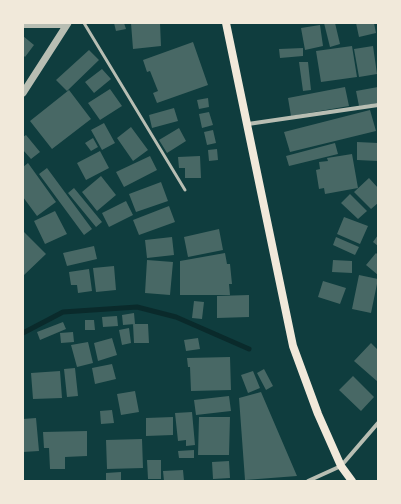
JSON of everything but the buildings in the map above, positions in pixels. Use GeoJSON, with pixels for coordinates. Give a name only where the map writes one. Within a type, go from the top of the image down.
{"type":"FeatureCollection","features":[{"type":"Feature","properties":{"kind":"main road"},"geometry":{"type":"LineString","coordinates":[[226,23],[293,346],[318,414],[341,466],[352,481]]}},
{"type":"Feature","properties":{"kind":"street"},"geometry":{"type":"LineString","coordinates":[[23,26],[67,25]]}},
{"type":"Feature","properties":{"kind":"street"},"geometry":{"type":"LineString","coordinates":[[23,93],[67,25]]}},
{"type":"Feature","properties":{"kind":"street"},"geometry":{"type":"LineString","coordinates":[[248,124],[378,105]]}},
{"type":"Feature","properties":{"kind":"street"},"geometry":{"type":"LineString","coordinates":[[308,481],[341,466],[378,423]]}},
{"type":"Feature","properties":{"kind":"lane"},"geometry":{"type":"LineString","coordinates":[[84,23],[185,190]]}},
{"type":"Feature","properties":{"kind":"waterway"},"geometry":{"type":"LineString","coordinates":[[23,333],[63,312],[137,307],[176,317],[249,349]]}}]}
